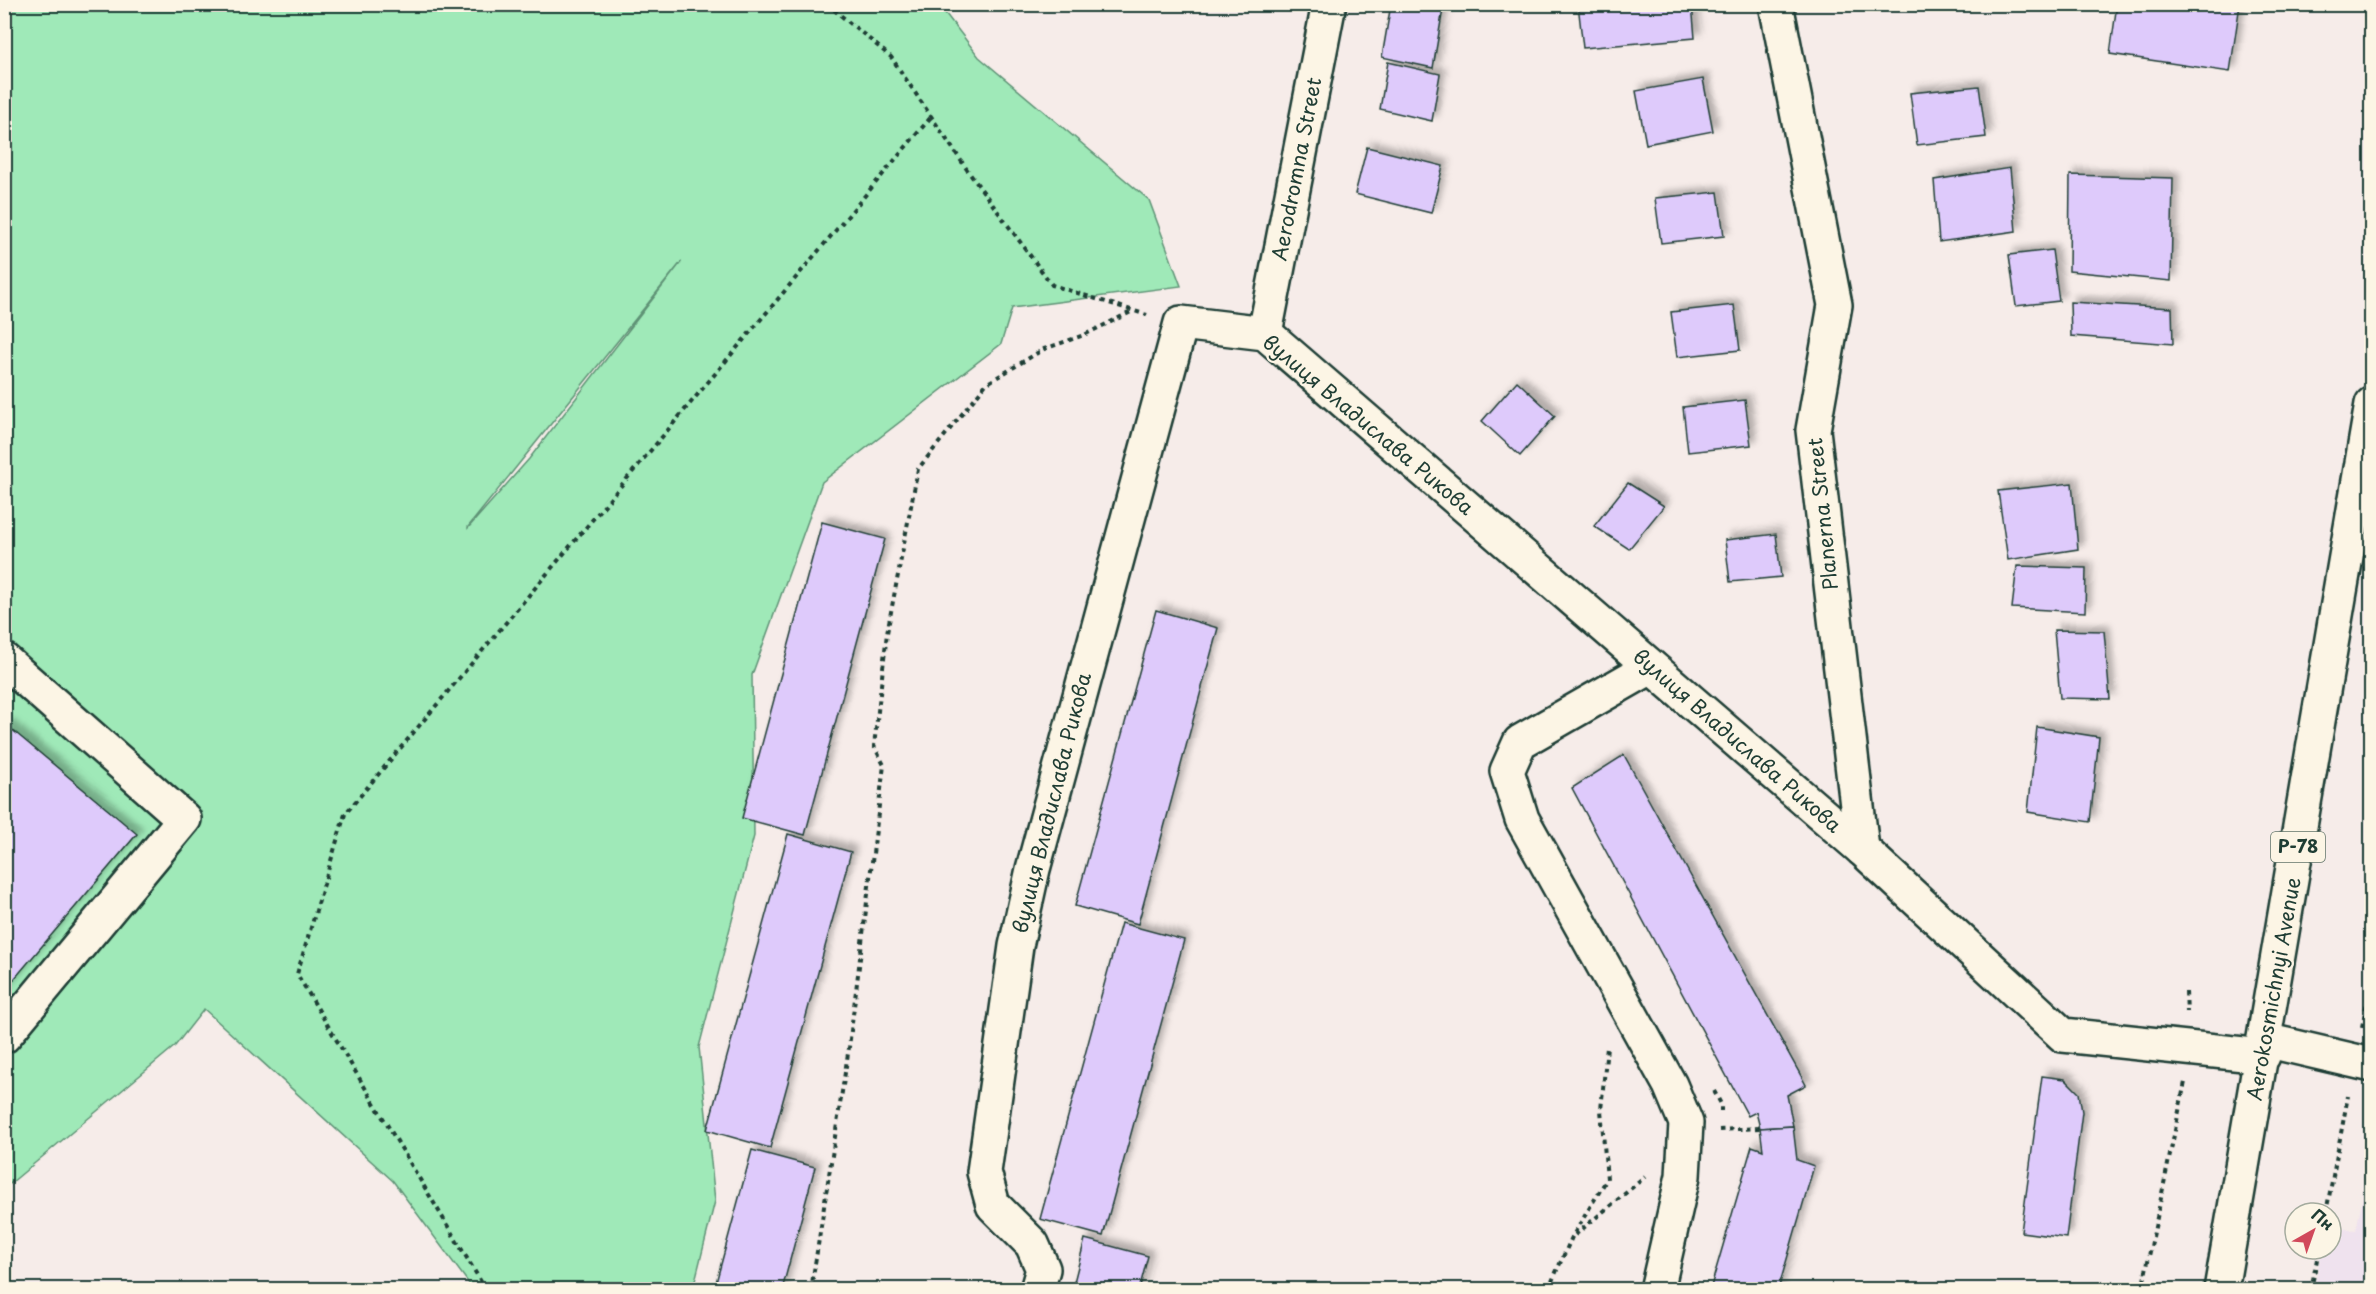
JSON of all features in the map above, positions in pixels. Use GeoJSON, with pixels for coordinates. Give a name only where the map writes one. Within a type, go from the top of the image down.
{"type":"FeatureCollection","features":[{"type":"Feature","properties":{"kind":"main road","name":"Aerodromna Street"},"geometry":{"type":"LineString","coordinates":[[1265,333],[1329,4]]}},
{"type":"Feature","properties":{"kind":"main road","name":"Planerna Street"},"geometry":{"type":"LineString","coordinates":[[1776,4],[1835,305],[1813,430],[1862,849]]}},
{"type":"Feature","properties":{"kind":"main road","name":"вулиця Владислава Рикова"},"geometry":{"type":"LineString","coordinates":[[1037,1290],[1043,1269],[1032,1244],[993,1204],[984,1172],[1016,946],[1040,846],[1180,323],[1265,333],[1862,849],[2062,1035],[2188,1048],[2264,1048],[2372,1065]]}},
{"type":"Feature","properties":{"kind":"main road","name":"Aerokosmichnyi Avenue"},"geometry":{"type":"LineString","coordinates":[[2221,1290],[2372,404]]}},
{"type":"Feature","properties":{"kind":"main road"},"geometry":{"type":"LineString","coordinates":[[4,660],[184,819],[4,1036]]}},
{"type":"Feature","properties":{"kind":"main road"},"geometry":{"type":"LineString","coordinates":[[1651,667],[1520,742],[1507,771],[1522,819],[1670,1085],[1686,1123],[1683,1176],[1657,1290]]}},
{"type":"Feature","properties":{"kind":"path"},"geometry":{"type":"LineString","coordinates":[[827,4],[891,57],[931,117],[1052,285],[1133,311],[1180,323]]}},
{"type":"Feature","properties":{"kind":"path"},"geometry":{"type":"LineString","coordinates":[[486,1290],[297,974],[345,814],[931,117]]}},
{"type":"Feature","properties":{"kind":"path"},"geometry":{"type":"LineString","coordinates":[[811,1290],[849,1047],[884,765],[874,746],[887,633],[918,469],[986,384],[1044,349],[1084,335],[1133,311]]}},
{"type":"Feature","properties":{"kind":"path"},"geometry":{"type":"LineString","coordinates":[[1548,1290],[1572,1237],[1607,1179],[1601,1110],[1611,1003],[1617,990]]}},
{"type":"Feature","properties":{"kind":"path"},"geometry":{"type":"LineString","coordinates":[[2142,1290],[2189,1062],[2186,992]]}},
{"type":"Feature","properties":{"kind":"path"},"geometry":{"type":"LineString","coordinates":[[1710,1083],[1721,1104],[1718,1130]]}},
{"type":"Feature","properties":{"kind":"path"},"geometry":{"type":"LineString","coordinates":[[1572,1237],[1648,1174],[1683,1176]]}},
{"type":"Feature","properties":{"kind":"path"},"geometry":{"type":"LineString","coordinates":[[2311,1290],[2317,1261]]}},
{"type":"Feature","properties":{"kind":"shaded area"},"geometry":{"type":"Polygon","coordinates":[[[2371,1157],[2371,1289],[2314,1289],[2320,1261],[2343,1261],[2343,1229],[2356,1230],[2371,1157]]]}},
{"type":"Feature","properties":{"kind":"green space"},"geometry":{"type":"Polygon","coordinates":[[[4,5],[939,5],[979,57],[1149,200],[1181,286],[1012,308],[1001,344],[822,482],[752,675],[754,836],[699,1047],[715,1201],[693,1289],[473,1289],[393,1181],[204,1009],[175,1046],[5,1188],[4,5]],[[682,261],[468,528],[529,459],[682,261]]]}},
{"type":"Feature","properties":{"kind":"building"},"geometry":{"type":"Polygon","coordinates":[[[1391,4],[1424,4],[1443,9],[1433,68],[1382,57],[1391,4]]]}},
{"type":"Feature","properties":{"kind":"building"},"geometry":{"type":"Polygon","coordinates":[[[1578,4],[1692,4],[1695,38],[1583,48],[1578,4]]]}},
{"type":"Feature","properties":{"kind":"building"},"geometry":{"type":"Polygon","coordinates":[[[2117,4],[2240,4],[2230,72],[2110,54],[2117,4]]]}},
{"type":"Feature","properties":{"kind":"building"},"geometry":{"type":"Polygon","coordinates":[[[1388,62],[1440,74],[1432,121],[1380,109],[1388,62]]]}},
{"type":"Feature","properties":{"kind":"building"},"geometry":{"type":"Polygon","coordinates":[[[1703,79],[1713,131],[1646,144],[1636,91],[1703,79]]]}},
{"type":"Feature","properties":{"kind":"building"},"geometry":{"type":"Polygon","coordinates":[[[1979,86],[1986,137],[1917,145],[1910,93],[1979,86]]]}},
{"type":"Feature","properties":{"kind":"building"},"geometry":{"type":"Polygon","coordinates":[[[1367,147],[1443,166],[1431,213],[1355,194],[1367,147]]]}},
{"type":"Feature","properties":{"kind":"building"},"geometry":{"type":"Polygon","coordinates":[[[2010,168],[2016,231],[1939,242],[1934,180],[2010,168]]]}},
{"type":"Feature","properties":{"kind":"building"},"geometry":{"type":"Polygon","coordinates":[[[2070,175],[2173,178],[2171,281],[2069,271],[2070,175]]]}},
{"type":"Feature","properties":{"kind":"building"},"geometry":{"type":"Polygon","coordinates":[[[1718,192],[1724,236],[1661,243],[1655,198],[1718,192]]]}},
{"type":"Feature","properties":{"kind":"building"},"geometry":{"type":"Polygon","coordinates":[[[2052,250],[2059,301],[2016,306],[2009,255],[2052,250]]]}},
{"type":"Feature","properties":{"kind":"building"},"geometry":{"type":"Polygon","coordinates":[[[2070,302],[2172,308],[2173,344],[2071,336],[2070,302]]]}},
{"type":"Feature","properties":{"kind":"building"},"geometry":{"type":"Polygon","coordinates":[[[1734,305],[1740,350],[1677,357],[1671,312],[1734,305]]]}},
{"type":"Feature","properties":{"kind":"building"},"geometry":{"type":"Polygon","coordinates":[[[1517,381],[1555,416],[1520,456],[1482,421],[1517,381]]]}},
{"type":"Feature","properties":{"kind":"building"},"geometry":{"type":"Polygon","coordinates":[[[1745,400],[1751,445],[1688,452],[1683,407],[1745,400]]]}},
{"type":"Feature","properties":{"kind":"building"},"geometry":{"type":"Polygon","coordinates":[[[1628,483],[1664,506],[1629,549],[1594,526],[1628,483]]]}},
{"type":"Feature","properties":{"kind":"building"},"geometry":{"type":"Polygon","coordinates":[[[2072,483],[2078,549],[2008,560],[1998,491],[2072,483]]]}},
{"type":"Feature","properties":{"kind":"building"},"geometry":{"type":"Polygon","coordinates":[[[822,522],[885,539],[805,835],[742,818],[822,522]]]}},
{"type":"Feature","properties":{"kind":"building"},"geometry":{"type":"Polygon","coordinates":[[[1776,534],[1781,577],[1730,582],[1725,540],[1776,534]]]}},
{"type":"Feature","properties":{"kind":"building"},"geometry":{"type":"Polygon","coordinates":[[[2017,566],[2086,568],[2085,612],[2012,608],[2017,566]]]}},
{"type":"Feature","properties":{"kind":"building"},"geometry":{"type":"Polygon","coordinates":[[[1156,610],[1218,628],[1138,924],[1075,906],[1156,610]]]}},
{"type":"Feature","properties":{"kind":"building"},"geometry":{"type":"Polygon","coordinates":[[[2054,630],[2104,631],[2110,699],[2060,698],[2054,630]]]}},
{"type":"Feature","properties":{"kind":"building"},"geometry":{"type":"Polygon","coordinates":[[[4,723],[137,834],[4,991],[4,723]]]}},
{"type":"Feature","properties":{"kind":"building"},"geometry":{"type":"Polygon","coordinates":[[[2037,727],[2099,737],[2090,822],[2028,812],[2037,727]]]}},
{"type":"Feature","properties":{"kind":"building"},"geometry":{"type":"Polygon","coordinates":[[[1624,755],[1806,1085],[1787,1095],[1793,1126],[1760,1128],[1756,1112],[1748,1116],[1572,788],[1624,755]]]}},
{"type":"Feature","properties":{"kind":"building"},"geometry":{"type":"Polygon","coordinates":[[[788,834],[851,852],[770,1148],[707,1130],[788,834]]]}},
{"type":"Feature","properties":{"kind":"building"},"geometry":{"type":"Polygon","coordinates":[[[1121,923],[1184,940],[1103,1236],[1040,1219],[1121,923]]]}},
{"type":"Feature","properties":{"kind":"building"},"geometry":{"type":"Polygon","coordinates":[[[2042,1076],[2065,1079],[2079,1093],[2082,1112],[2066,1238],[2021,1232],[2042,1076]]]}},
{"type":"Feature","properties":{"kind":"building"},"geometry":{"type":"Polygon","coordinates":[[[1793,1126],[1797,1160],[1814,1166],[1778,1290],[1710,1290],[1752,1146],[1763,1150],[1760,1128],[1793,1126]]]}},
{"type":"Feature","properties":{"kind":"building"},"geometry":{"type":"Polygon","coordinates":[[[752,1150],[815,1167],[782,1290],[714,1290],[752,1150]]]}},
{"type":"Feature","properties":{"kind":"building"},"geometry":{"type":"Polygon","coordinates":[[[1085,1239],[1148,1256],[1139,1290],[1072,1290],[1085,1239]]]}}]}
